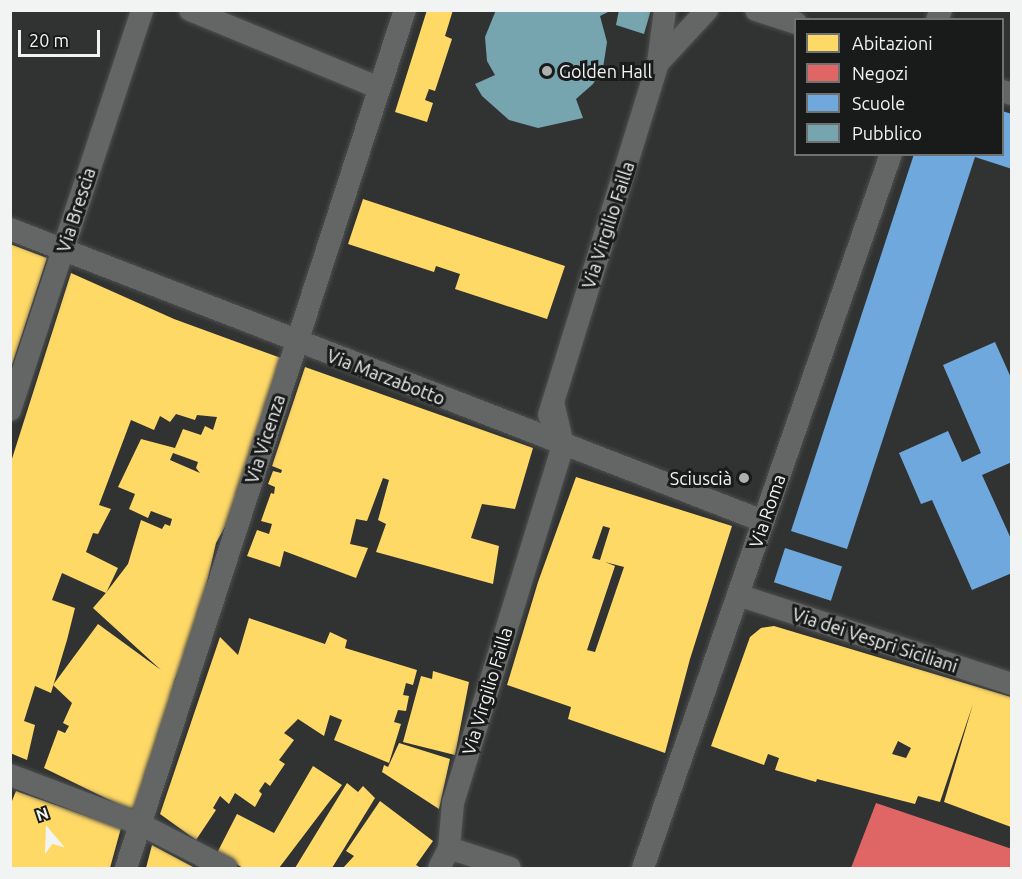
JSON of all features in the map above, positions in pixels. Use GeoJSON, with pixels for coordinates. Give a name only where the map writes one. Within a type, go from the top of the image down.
{"type":"FeatureCollection","features":[{"type":"Feature","properties":{"kind":"street","name":"Via Brescia"},"geometry":{"type":"LineString","coordinates":[[10,410],[142,10]]}},
{"type":"Feature","properties":{"kind":"street"},"geometry":{"type":"LineString","coordinates":[[190,10],[379,88]]}},
{"type":"Feature","properties":{"kind":"street","name":"Via Vicenza"},"geometry":{"type":"LineString","coordinates":[[126,868],[405,10]]}},
{"type":"Feature","properties":{"kind":"street","name":"Via Virgilio Failla"},"geometry":{"type":"LineString","coordinates":[[542,436],[658,63],[665,10]]}},
{"type":"Feature","properties":{"kind":"street"},"geometry":{"type":"LineString","coordinates":[[658,63],[707,10]]}},
{"type":"Feature","properties":{"kind":"street"},"geometry":{"type":"LineString","coordinates":[[756,10],[794,23]]}},
{"type":"Feature","properties":{"kind":"street","name":"Via Roma"},"geometry":{"type":"LineString","coordinates":[[643,868],[890,156]]}},
{"type":"Feature","properties":{"kind":"street","name":"Via Marzabotto"},"geometry":{"type":"LineString","coordinates":[[10,229],[297,343],[763,521]]}},
{"type":"Feature","properties":{"kind":"street"},"geometry":{"type":"LineString","coordinates":[[553,402],[563,445]]}},
{"type":"Feature","properties":{"kind":"street","name":"Via Virgilio Failla"},"geometry":{"type":"LineString","coordinates":[[439,868],[449,848],[453,803],[563,445]]}},
{"type":"Feature","properties":{"kind":"street","name":"Via dei Vespri Siciliani"},"geometry":{"type":"LineString","coordinates":[[738,595],[1011,684]]}},
{"type":"Feature","properties":{"kind":"street"},"geometry":{"type":"LineString","coordinates":[[10,775],[140,824],[226,868]]}},
{"type":"Feature","properties":{"kind":"street"},"geometry":{"type":"LineString","coordinates":[[449,848],[510,868]]}},
{"type":"Feature","properties":{"kind":"building: Abitazioni"},"geometry":{"type":"Polygon","coordinates":[[[427,10],[453,10],[445,36],[452,39],[435,91],[429,89],[425,100],[433,103],[427,122],[395,112],[427,10]]]}},
{"type":"Feature","properties":{"kind":"building: Abitazioni"},"geometry":{"type":"Polygon","coordinates":[[[363,199],[565,266],[547,319],[455,289],[460,274],[436,266],[434,272],[348,244],[363,199]]]}},
{"type":"Feature","properties":{"kind":"building: Abitazioni"},"geometry":{"type":"Polygon","coordinates":[[[10,244],[47,258],[10,371],[10,244]]]}},
{"type":"Feature","properties":{"kind":"building: Abitazioni"},"geometry":{"type":"Polygon","coordinates":[[[71,273],[174,319],[281,358],[232,514],[216,543],[198,622],[175,680],[153,765],[136,813],[44,768],[58,730],[65,733],[69,726],[63,723],[72,703],[53,685],[51,693],[35,686],[24,721],[35,725],[27,760],[10,753],[10,465],[71,273]],[[176,414],[170,422],[160,416],[154,430],[131,420],[99,505],[111,509],[98,534],[93,533],[86,552],[118,568],[106,592],[128,564],[141,520],[162,529],[165,524],[170,526],[172,519],[151,511],[148,518],[129,509],[135,494],[118,487],[141,439],[175,448],[183,429],[201,435],[205,426],[213,430],[217,417],[197,415],[195,420],[176,414]],[[173,453],[170,460],[200,473],[196,468],[198,462],[173,453]],[[62,573],[52,600],[75,608],[54,684],[98,624],[161,670],[93,608],[106,593],[62,573]]]}},
{"type":"Feature","properties":{"kind":"building: Abitazioni"},"geometry":{"type":"Polygon","coordinates":[[[305,367],[533,448],[515,509],[482,504],[471,538],[499,546],[493,584],[376,552],[386,524],[378,520],[389,480],[383,478],[367,521],[356,519],[350,544],[368,548],[356,578],[284,551],[280,567],[247,556],[257,530],[269,534],[272,524],[261,521],[271,493],[274,494],[275,487],[268,484],[273,471],[281,473],[282,470],[272,466],[305,367]]]}},
{"type":"Feature","properties":{"kind":"building: Abitazioni"},"geometry":{"type":"Polygon","coordinates":[[[576,477],[732,526],[690,659],[665,753],[568,719],[571,707],[507,685],[538,582],[576,477]],[[603,526],[592,558],[600,560],[610,528],[603,526]],[[605,562],[615,566],[587,650],[595,652],[624,567],[605,562]]]}},
{"type":"Feature","properties":{"kind":"building: Abitazioni"},"geometry":{"type":"Polygon","coordinates":[[[249,618],[325,644],[330,632],[347,640],[345,648],[417,670],[413,685],[406,683],[403,695],[409,696],[406,711],[398,710],[394,722],[401,724],[389,763],[334,740],[342,720],[330,715],[324,736],[298,719],[284,733],[294,740],[279,760],[285,764],[270,786],[265,782],[259,791],[262,794],[255,807],[235,793],[229,804],[220,796],[213,808],[216,810],[196,840],[160,814],[220,637],[238,655],[249,618]]]}},
{"type":"Feature","properties":{"kind":"building: Abitazioni"},"geometry":{"type":"Polygon","coordinates":[[[774,626],[1011,697],[1011,827],[944,802],[973,704],[940,802],[918,796],[915,804],[817,779],[816,782],[775,770],[779,758],[768,754],[764,765],[711,746],[750,637],[761,628],[774,626]],[[898,741],[892,754],[906,758],[911,748],[898,741]]]}},
{"type":"Feature","properties":{"kind":"building: Abitazioni"},"geometry":{"type":"Polygon","coordinates":[[[433,671],[469,682],[455,755],[403,742],[421,676],[432,679],[433,671]]]}},
{"type":"Feature","properties":{"kind":"building: Abitazioni"},"geometry":{"type":"Polygon","coordinates":[[[399,743],[450,759],[439,809],[382,772],[384,765],[388,767],[399,743]]]}},
{"type":"Feature","properties":{"kind":"building: Abitazioni"},"geometry":{"type":"Polygon","coordinates":[[[313,766],[342,785],[279,868],[243,868],[217,853],[237,814],[274,833],[313,766]]]}},
{"type":"Feature","properties":{"kind":"building: Abitazioni"},"geometry":{"type":"Polygon","coordinates":[[[347,783],[358,792],[363,786],[375,798],[332,868],[295,868],[347,783]]]}},
{"type":"Feature","properties":{"kind":"building: Abitazioni"},"geometry":{"type":"Polygon","coordinates":[[[16,791],[121,828],[110,868],[10,868],[10,806],[16,791]]]}},
{"type":"Feature","properties":{"kind":"building: Abitazioni"},"geometry":{"type":"Polygon","coordinates":[[[380,801],[433,841],[416,865],[421,868],[343,868],[354,856],[346,851],[380,801]]]}},
{"type":"Feature","properties":{"kind":"building: Abitazioni"},"geometry":{"type":"Polygon","coordinates":[[[152,845],[195,868],[146,868],[152,845]]]}},
{"type":"Feature","properties":{"kind":"building: Negozi"},"geometry":{"type":"Polygon","coordinates":[[[876,803],[1012,849],[1012,868],[851,868],[876,803]]]}},
{"type":"Feature","properties":{"kind":"building: Scuole"},"geometry":{"type":"Polygon","coordinates":[[[1004,112],[1012,114],[1012,169],[975,157],[847,549],[791,531],[913,156],[1004,156],[1004,112]]]}},
{"type":"Feature","properties":{"kind":"building: Scuole"},"geometry":{"type":"Polygon","coordinates":[[[995,342],[1012,380],[1012,462],[982,475],[1012,541],[1012,573],[972,590],[932,500],[921,504],[899,453],[948,431],[962,462],[981,453],[943,365],[995,342]]]}},
{"type":"Feature","properties":{"kind":"building: Scuole"},"geometry":{"type":"Polygon","coordinates":[[[785,548],[842,567],[831,601],[774,582],[785,548]]]}},
{"type":"Feature","properties":{"kind":"building: Pubblico","name":"Golden Hall"},"geometry":{"type":"Polygon","coordinates":[[[496,10],[612,10],[600,16],[607,42],[603,68],[593,84],[576,99],[583,118],[538,128],[509,120],[482,96],[475,84],[495,75],[487,61],[485,37],[496,10]]]}},
{"type":"Feature","properties":{"kind":"building: Pubblico","name":"Golden Hall"},"geometry":{"type":"Polygon","coordinates":[[[619,10],[651,10],[644,34],[616,25],[619,10]]]}},
{"type":"Feature","properties":{"kind":"place","name":"Golden Hall"},"geometry":{"type":"Point","coordinates":[547,71]}},
{"type":"Feature","properties":{"kind":"place","name":"Sciuscià"},"geometry":{"type":"Point","coordinates":[744,478]}}]}
